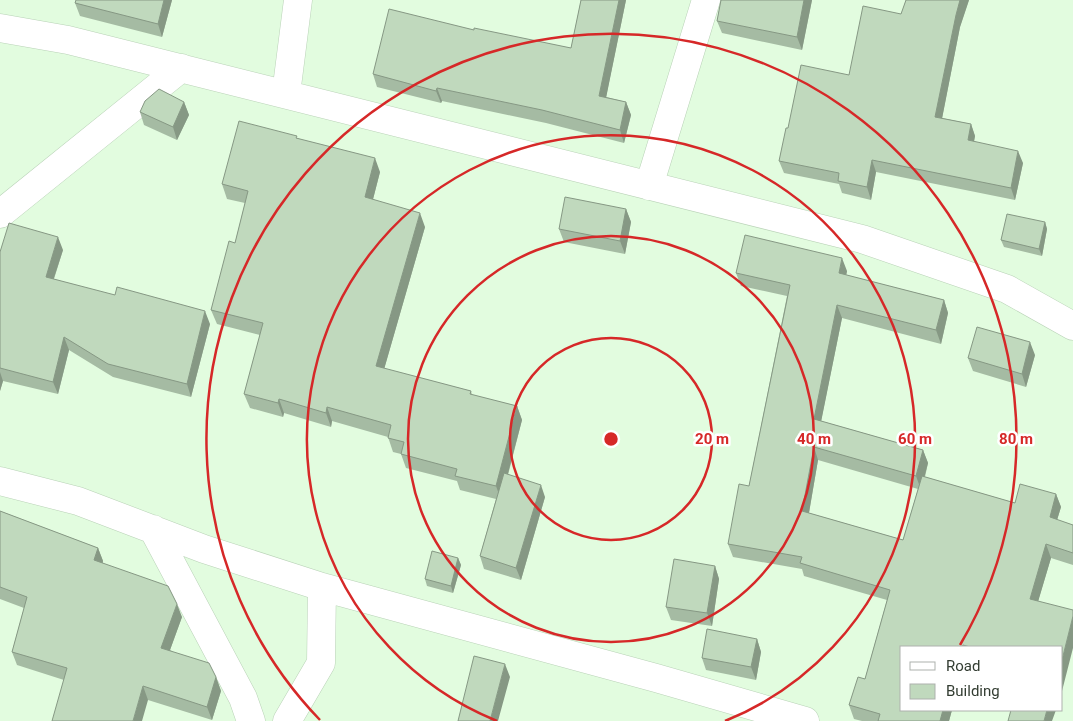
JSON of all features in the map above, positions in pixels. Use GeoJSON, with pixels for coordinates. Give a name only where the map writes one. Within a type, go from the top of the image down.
{"type":"FeatureCollection","features":[{"type":"Feature","properties":{"kind":"street"},"geometry":{"type":"LineString","coordinates":[[286,94],[298,0]]}},
{"type":"Feature","properties":{"kind":"street"},"geometry":{"type":"LineString","coordinates":[[649,186],[706,0]]}},
{"type":"Feature","properties":{"kind":"street"},"geometry":{"type":"LineString","coordinates":[[0,28],[68,40],[862,239],[1007,289],[1073,326]]}},
{"type":"Feature","properties":{"kind":"street"},"geometry":{"type":"LineString","coordinates":[[0,214],[181,68]]}},
{"type":"Feature","properties":{"kind":"street"},"geometry":{"type":"LineString","coordinates":[[0,481],[78,501],[204,549],[322,587],[656,678],[805,721]]}},
{"type":"Feature","properties":{"kind":"street"},"geometry":{"type":"LineString","coordinates":[[153,529],[243,698],[250,721]]}},
{"type":"Feature","properties":{"kind":"street"},"geometry":{"type":"LineString","coordinates":[[287,721],[321,663],[322,587]]}},
{"type":"Feature","properties":{"kind":"building"},"geometry":{"type":"Polygon","coordinates":[[[76,0],[164,0],[158,24],[75,3],[76,0]]]}},
{"type":"Feature","properties":{"kind":"building"},"geometry":{"type":"Polygon","coordinates":[[[581,0],[619,0],[599,96],[626,102],[620,130],[542,110],[437,88],[436,91],[373,74],[389,9],[474,30],[474,28],[571,48],[581,0]]]}},
{"type":"Feature","properties":{"kind":"building"},"geometry":{"type":"Polygon","coordinates":[[[721,0],[804,0],[797,37],[717,21],[721,0]]]}},
{"type":"Feature","properties":{"kind":"building"},"geometry":{"type":"Polygon","coordinates":[[[906,0],[960,0],[935,117],[971,124],[968,140],[1018,151],[1011,188],[872,160],[867,187],[838,181],[839,173],[779,161],[801,65],[849,75],[863,6],[901,14],[906,0]]]}},
{"type":"Feature","properties":{"kind":"building"},"geometry":{"type":"Polygon","coordinates":[[[159,89],[184,102],[173,127],[140,112],[145,101],[159,89]]]}},
{"type":"Feature","properties":{"kind":"building"},"geometry":{"type":"Polygon","coordinates":[[[239,121],[375,158],[365,197],[420,213],[376,366],[471,391],[470,394],[517,406],[496,486],[455,476],[457,469],[401,454],[404,442],[388,438],[391,425],[327,407],[326,413],[279,399],[278,403],[244,394],[263,323],[211,310],[229,241],[235,243],[248,191],[222,184],[239,121]]]}},
{"type":"Feature","properties":{"kind":"building"},"geometry":{"type":"Polygon","coordinates":[[[565,197],[626,209],[620,241],[559,229],[565,197]]]}},
{"type":"Feature","properties":{"kind":"building"},"geometry":{"type":"Polygon","coordinates":[[[1007,214],[1045,222],[1039,249],[1001,240],[1007,214]]]}},
{"type":"Feature","properties":{"kind":"building"},"geometry":{"type":"Polygon","coordinates":[[[9,223],[58,237],[46,277],[115,295],[117,287],[205,311],[187,384],[108,364],[64,337],[53,382],[0,368],[0,252],[9,223]]]}},
{"type":"Feature","properties":{"kind":"building"},"geometry":{"type":"Polygon","coordinates":[[[745,235],[842,258],[839,273],[944,300],[936,330],[837,305],[814,419],[923,450],[916,476],[814,447],[802,511],[903,540],[922,476],[1015,503],[1020,484],[1056,494],[1050,517],[1073,525],[1073,553],[1046,544],[1030,599],[1073,610],[1063,656],[1063,646],[900,646],[900,711],[943,711],[940,721],[878,721],[880,714],[849,705],[858,677],[865,679],[890,590],[800,563],[802,557],[728,544],[739,484],[749,486],[790,285],[736,273],[745,235]]]}},
{"type":"Feature","properties":{"kind":"building"},"geometry":{"type":"Polygon","coordinates":[[[977,327],[1030,342],[1022,374],[968,358],[977,327]]]}},
{"type":"Feature","properties":{"kind":"building"},"geometry":{"type":"Polygon","coordinates":[[[504,473],[541,485],[516,568],[480,556],[504,473]]]}},
{"type":"Feature","properties":{"kind":"building"},"geometry":{"type":"Polygon","coordinates":[[[0,511],[98,548],[94,560],[168,586],[177,604],[161,648],[209,663],[216,677],[207,707],[143,686],[133,721],[52,721],[67,668],[12,652],[27,597],[0,587],[0,511]]]}},
{"type":"Feature","properties":{"kind":"building"},"geometry":{"type":"Polygon","coordinates":[[[432,551],[458,558],[451,586],[425,579],[432,551]]]}},
{"type":"Feature","properties":{"kind":"building"},"geometry":{"type":"Polygon","coordinates":[[[674,559],[715,566],[707,613],[666,607],[674,559]]]}},
{"type":"Feature","properties":{"kind":"building"},"geometry":{"type":"Polygon","coordinates":[[[707,629],[757,639],[751,667],[702,658],[707,629]]]}},
{"type":"Feature","properties":{"kind":"building"},"geometry":{"type":"Polygon","coordinates":[[[474,656],[505,664],[490,721],[458,721],[474,656]]]}},
{"type":"Feature","properties":{"kind":"building"},"geometry":{"type":"Polygon","coordinates":[[[1011,711],[1047,711],[1044,721],[1008,721],[1011,711]]]}}]}
